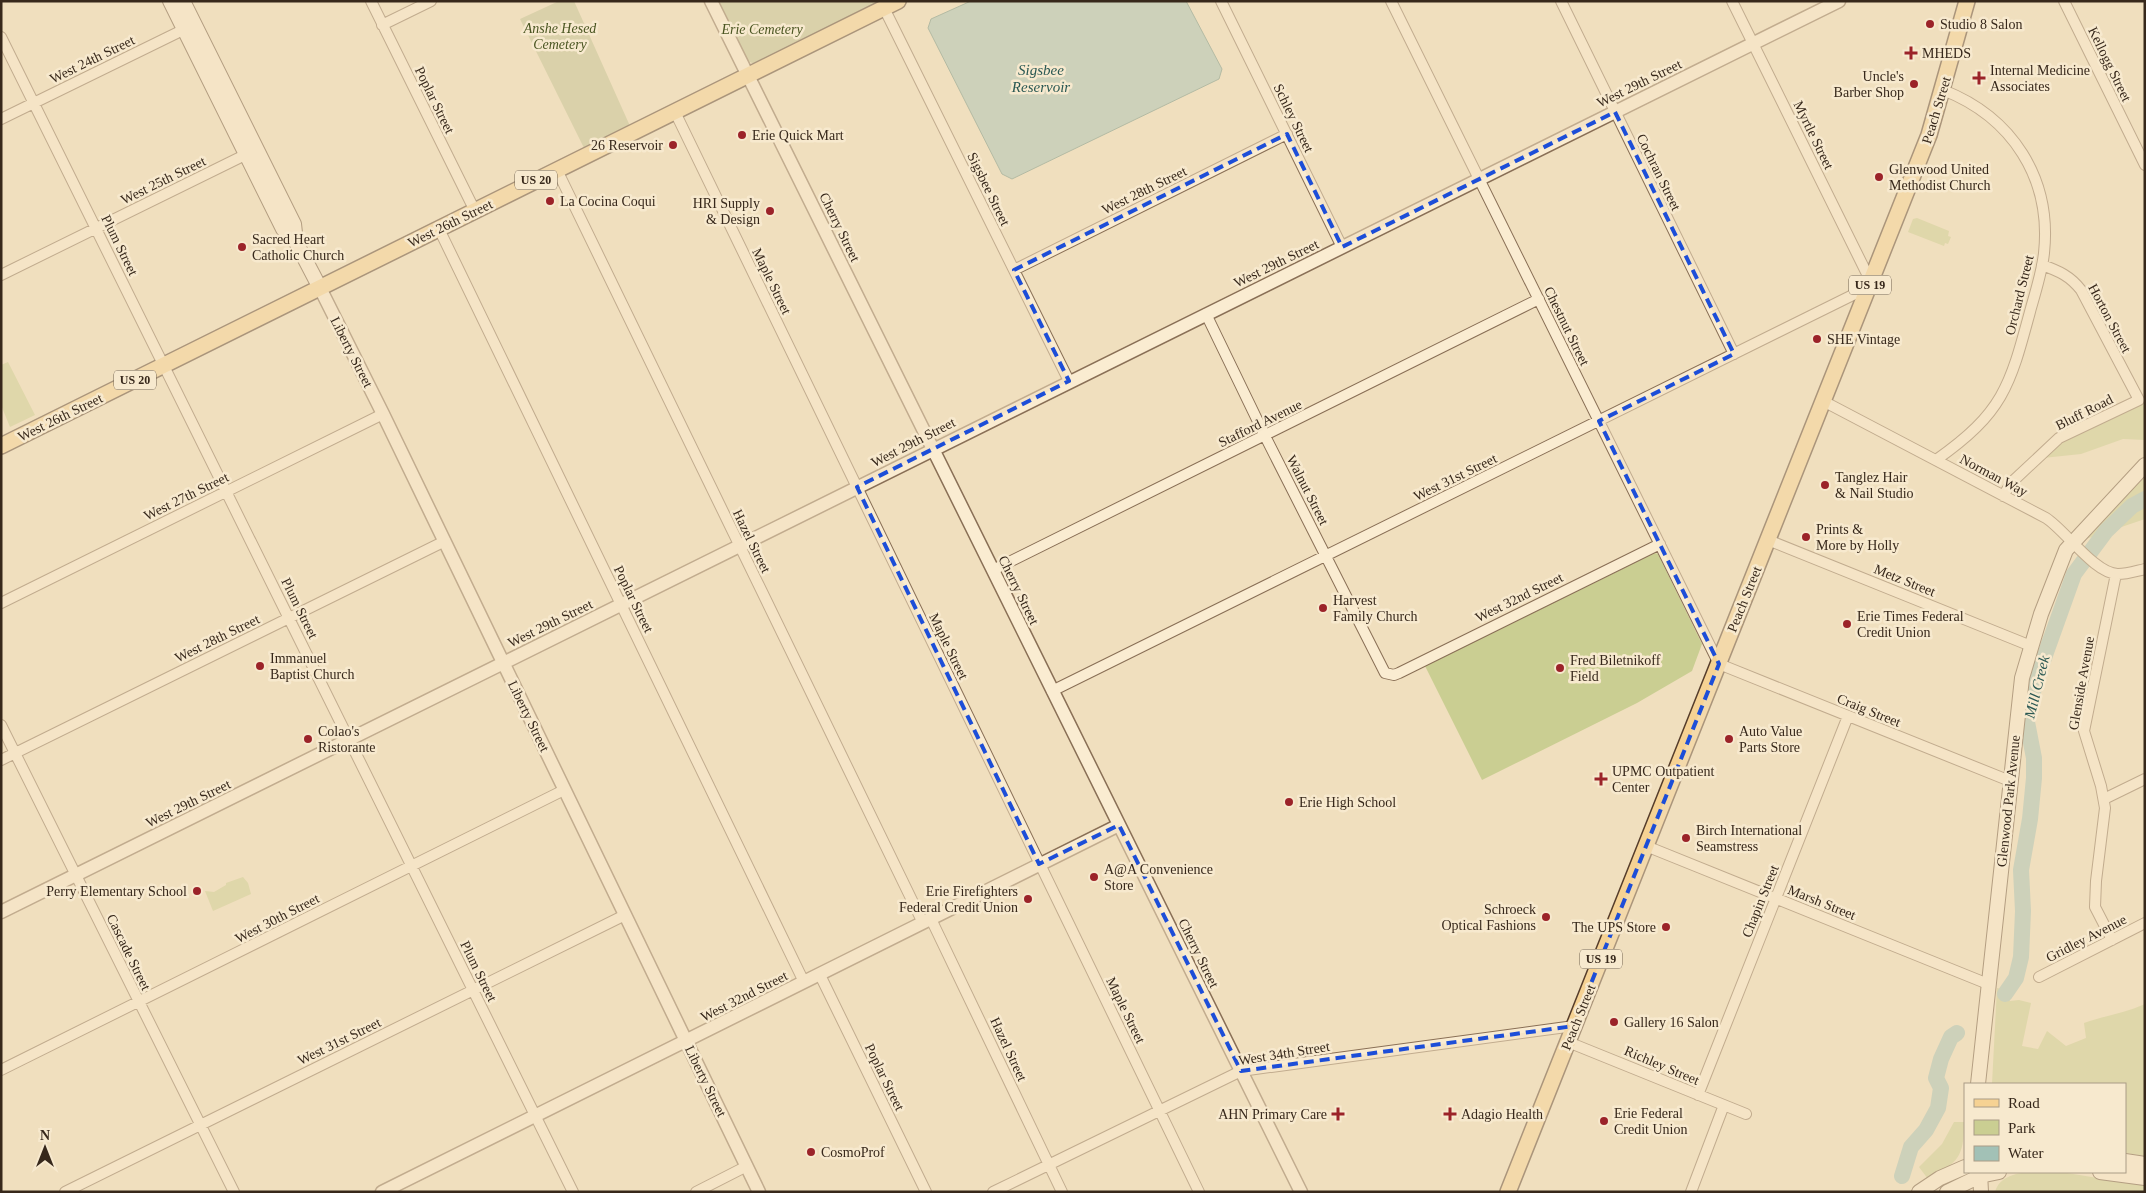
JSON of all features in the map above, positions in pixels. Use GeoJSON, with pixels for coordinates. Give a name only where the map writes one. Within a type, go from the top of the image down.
{"type":"FeatureCollection","features":[{"type":"Feature","properties":{"kind":"main road","name":"Liberty Street"},"geometry":{"type":"LineString","coordinates":[[170,1],[189,26],[251,152],[284,230],[296,242],[320,288]]}},
{"type":"Feature","properties":{"kind":"main road","name":"Liberty Street"},"geometry":{"type":"LineString","coordinates":[[183,1],[189,26]]}},
{"type":"Feature","properties":{"kind":"main road","name":"West 26th Street"},"geometry":{"type":"LineString","coordinates":[[1,446],[898,1]]}},
{"type":"Feature","properties":{"kind":"main road","name":"Peach Street"},"geometry":{"type":"LineString","coordinates":[[1508,1192],[1929,135],[1967,1]]}},
{"type":"Feature","properties":{"kind":"main road","name":"Glenwood Park Avenue"},"geometry":{"type":"LineString","coordinates":[[1978,1083],[2020,686],[2031,646],[2054,578],[2066,550],[2076,547],[2145,465]]}},
{"type":"Feature","properties":{"kind":"main road"},"geometry":{"type":"LineString","coordinates":[[2126,1161],[2145,1164]]}},
{"type":"Feature","properties":{"kind":"main road"},"geometry":{"type":"LineString","coordinates":[[1919,1192],[1964,1168]]}},
{"type":"Feature","properties":{"kind":"main road"},"geometry":{"type":"LineString","coordinates":[[2108,1173],[2145,1178]]}},
{"type":"Feature","properties":{"kind":"main road"},"geometry":{"type":"LineString","coordinates":[[1947,1192],[1980,1174],[1982,1192]]}},
{"type":"Feature","properties":{"kind":"street","name":"Poplar Street"},"geometry":{"type":"LineString","coordinates":[[371,1],[475,211]]}},
{"type":"Feature","properties":{"kind":"street"},"geometry":{"type":"LineString","coordinates":[[382,25],[431,1]]}},
{"type":"Feature","properties":{"kind":"street","name":"Cherry Street"},"geometry":{"type":"LineString","coordinates":[[711,1],[1301,1192]]}},
{"type":"Feature","properties":{"kind":"street","name":"Schley Street"},"geometry":{"type":"LineString","coordinates":[[1221,1],[1342,247]]}},
{"type":"Feature","properties":{"kind":"street","name":"Chestnut Street"},"geometry":{"type":"LineString","coordinates":[[1391,1],[1719,664]]}},
{"type":"Feature","properties":{"kind":"street","name":"Cochran Street"},"geometry":{"type":"LineString","coordinates":[[1560,1],[1734,354]]}},
{"type":"Feature","properties":{"kind":"street","name":"Myrtle Street"},"geometry":{"type":"LineString","coordinates":[[1732,1],[1870,284]]}},
{"type":"Feature","properties":{"kind":"street","name":"West 29th Street"},"geometry":{"type":"LineString","coordinates":[[1,912],[1839,1]]}},
{"type":"Feature","properties":{"kind":"street","name":"Kellogg Street"},"geometry":{"type":"LineString","coordinates":[[2064,1],[2145,165]]}},
{"type":"Feature","properties":{"kind":"street","name":"Sigsbee Street"},"geometry":{"type":"LineString","coordinates":[[884,8],[1069,381]]}},
{"type":"Feature","properties":{"kind":"street","name":"West 24th Street"},"geometry":{"type":"LineString","coordinates":[[1,120],[189,26]]}},
{"type":"Feature","properties":{"kind":"street","name":"Plum Street"},"geometry":{"type":"LineString","coordinates":[[1,37],[573,1192]]}},
{"type":"Feature","properties":{"kind":"street","name":"Orchard Street"},"geometry":{"type":"LineString","coordinates":[[1936,460],[1975,431],[2002,396],[2016,363],[2042,265],[2045,244],[2044,216],[2039,188],[2028,163],[1994,118],[1958,96],[1943,90]]}},
{"type":"Feature","properties":{"kind":"street","name":"Maple Street"},"geometry":{"type":"LineString","coordinates":[[675,112],[1199,1192]]}},
{"type":"Feature","properties":{"kind":"street","name":"West 28th Street"},"geometry":{"type":"LineString","coordinates":[[1014,270],[1287,134]]}},
{"type":"Feature","properties":{"kind":"street","name":"West 25th Street"},"geometry":{"type":"LineString","coordinates":[[1,275],[251,152]]}},
{"type":"Feature","properties":{"kind":"street","name":"Hazel Street"},"geometry":{"type":"LineString","coordinates":[[557,170],[739,546],[1062,1192]]}},
{"type":"Feature","properties":{"kind":"street","name":"Poplar Street"},"geometry":{"type":"LineString","coordinates":[[439,228],[804,982]]}},
{"type":"Feature","properties":{"kind":"street","name":"Horton Street"},"geometry":{"type":"LineString","coordinates":[[2042,265],[2068,276],[2081,290],[2139,400]]}},
{"type":"Feature","properties":{"kind":"street","name":"West 31st Street"},"geometry":{"type":"LineString","coordinates":[[1052,690],[1326,557],[1734,354],[1870,284]]}},
{"type":"Feature","properties":{"kind":"street","name":"Liberty Street"},"geometry":{"type":"LineString","coordinates":[[320,288],[445,541],[759,1192]]}},
{"type":"Feature","properties":{"kind":"street","name":"Stafford Avenue"},"geometry":{"type":"LineString","coordinates":[[993,570],[1538,299]]}},
{"type":"Feature","properties":{"kind":"street","name":"Walnut Street"},"geometry":{"type":"LineString","coordinates":[[1206,314],[1382,670],[1390,675]]}},
{"type":"Feature","properties":{"kind":"street","name":"Bluff Road"},"geometry":{"type":"LineString","coordinates":[[2003,496],[2012,482],[2059,438],[2139,400]]}},
{"type":"Feature","properties":{"kind":"street","name":"Norman Way"},"geometry":{"type":"LineString","coordinates":[[1823,402],[2053,522],[2076,547],[2098,564],[2116,574]]}},
{"type":"Feature","properties":{"kind":"street","name":"West 27th Street"},"geometry":{"type":"LineString","coordinates":[[1,602],[383,414]]}},
{"type":"Feature","properties":{"kind":"street","name":"Metz Street"},"geometry":{"type":"LineString","coordinates":[[1768,540],[2031,646]]}},
{"type":"Feature","properties":{"kind":"street","name":"West 28th Street"},"geometry":{"type":"LineString","coordinates":[[1,760],[445,541]]}},
{"type":"Feature","properties":{"kind":"street","name":"West 32nd Street"},"geometry":{"type":"LineString","coordinates":[[1390,675],[1400,673],[1660,544]]}},
{"type":"Feature","properties":{"kind":"street"},"geometry":{"type":"LineString","coordinates":[[2116,574],[2145,569]]}},
{"type":"Feature","properties":{"kind":"street","name":"Glenside Avenue"},"geometry":{"type":"LineString","coordinates":[[2112,940],[2095,907],[2094,898],[2104,799],[2084,731],[2116,574]]}},
{"type":"Feature","properties":{"kind":"street","name":"Craig Street"},"geometry":{"type":"LineString","coordinates":[[1719,664],[2010,781]]}},
{"type":"Feature","properties":{"kind":"street","name":"Chapin Street"},"geometry":{"type":"LineString","coordinates":[[1698,1095],[1848,716]]}},
{"type":"Feature","properties":{"kind":"street","name":"Cascade Street"},"geometry":{"type":"LineString","coordinates":[[1,724],[234,1192]]}},
{"type":"Feature","properties":{"kind":"street"},"geometry":{"type":"LineString","coordinates":[[2104,799],[2145,779]]}},
{"type":"Feature","properties":{"kind":"street","name":"West 30th Street"},"geometry":{"type":"LineString","coordinates":[[1,1070],[564,790]]}},
{"type":"Feature","properties":{"kind":"street","name":"West 32nd Street"},"geometry":{"type":"LineString","coordinates":[[382,1192],[1119,825]]}},
{"type":"Feature","properties":{"kind":"street","name":"Marsh Street"},"geometry":{"type":"LineString","coordinates":[[1646,846],[1988,984]]}},
{"type":"Feature","properties":{"kind":"street","name":"West 31st Street"},"geometry":{"type":"LineString","coordinates":[[66,1192],[625,915]]}},
{"type":"Feature","properties":{"kind":"street","name":"Gridley Avenue"},"geometry":{"type":"LineString","coordinates":[[2040,977],[2145,924]]}},
{"type":"Feature","properties":{"kind":"street","name":"Poplar Street"},"geometry":{"type":"LineString","coordinates":[[820,975],[926,1192]]}},
{"type":"Feature","properties":{"kind":"street","name":"West 34th Street"},"geometry":{"type":"LineString","coordinates":[[993,1192],[1241,1072],[1574,1026]]}},
{"type":"Feature","properties":{"kind":"street","name":"Richley Street"},"geometry":{"type":"LineString","coordinates":[[1568,1042],[1746,1114]]}},
{"type":"Feature","properties":{"kind":"street"},"geometry":{"type":"LineString","coordinates":[[1691,1192],[1724,1105]]}},
{"type":"Feature","properties":{"kind":"street"},"geometry":{"type":"LineString","coordinates":[[696,1192],[747,1166]]}},
{"type":"Feature","properties":{"kind":"highlighted area"},"geometry":{"type":"Polygon","coordinates":[[[1615,112],[1734,354],[1599,421],[1719,664],[1574,1026],[1241,1071],[1119,825],[1039,864],[857,487],[1069,381],[1014,270],[1287,134],[1342,247],[1615,112]]]}},
{"type":"Feature","properties":{"kind":"green space","name":"Anshe Hesed Cemetery"},"geometry":{"type":"Polygon","coordinates":[[[559,1],[574,1],[630,126],[584,148],[520,19],[559,1]]]}},
{"type":"Feature","properties":{"kind":"green space","name":"Erie Cemetery"},"geometry":{"type":"Polygon","coordinates":[[[718,1],[883,1],[754,64],[746,60],[718,1]]]}},
{"type":"Feature","properties":{"kind":"green space"},"geometry":{"type":"Polygon","coordinates":[[[1917,218],[1949,231],[1948,236],[1951,237],[1948,244],[1945,243],[1944,246],[1908,232],[1913,219],[1917,218]]]}},
{"type":"Feature","properties":{"kind":"green space"},"geometry":{"type":"Polygon","coordinates":[[[8,362],[35,415],[10,427],[1,405],[1,365],[8,362]]]}},
{"type":"Feature","properties":{"kind":"green space"},"geometry":{"type":"Polygon","coordinates":[[[2145,401],[2145,440],[2123,439],[2081,454],[2043,458],[2058,442],[2145,401]]]}},
{"type":"Feature","properties":{"kind":"green space"},"geometry":{"type":"Polygon","coordinates":[[[2145,477],[2145,519],[2083,540],[2145,477]]]}},
{"type":"Feature","properties":{"kind":"green space","name":"Fred Biletnikoff Field"},"geometry":{"type":"Polygon","coordinates":[[[1655,553],[1658,554],[1702,644],[1692,671],[1637,703],[1482,780],[1425,666],[1655,553]]]}},
{"type":"Feature","properties":{"kind":"green space"},"geometry":{"type":"Polygon","coordinates":[[[243,877],[248,883],[251,894],[213,911],[205,891],[214,892],[226,885],[226,883],[243,877]]]}},
{"type":"Feature","properties":{"kind":"green space"},"geometry":{"type":"Polygon","coordinates":[[[1997,988],[2002,989],[2010,1001],[2019,1000],[2031,1003],[2022,1046],[2038,1049],[2047,1031],[2066,1046],[2086,1038],[2084,1023],[2145,1004],[2145,1156],[2126,1153],[2126,1083],[1992,1083],[1997,988]]]}},
{"type":"Feature","properties":{"kind":"green space"},"geometry":{"type":"Polygon","coordinates":[[[1954,1122],[1964,1122],[1961,1151],[1953,1163],[1928,1179],[1919,1167],[1942,1144],[1954,1122]]]}},
{"type":"Feature","properties":{"kind":"green space"},"geometry":{"type":"Polygon","coordinates":[[[2023,1173],[2067,1173],[2110,1180],[2145,1182],[2145,1192],[1995,1192],[2005,1178],[2023,1173]]]}},
{"type":"Feature","properties":{"kind":"water","name":"Sigsbee Reservoir"},"geometry":{"type":"Polygon","coordinates":[[[971,1],[1186,1],[1222,69],[1219,79],[1012,179],[1002,174],[928,28],[931,19],[971,1]]]}},
{"type":"Feature","properties":{"kind":"waterway","name":"Mill Creek"},"geometry":{"type":"LineString","coordinates":[[2005,994],[2016,978],[2021,957],[2023,911],[2021,870],[2030,819],[2034,778],[2034,758],[2027,722],[2035,683],[2074,574],[2106,531],[2132,506],[2145,499]]}},
{"type":"Feature","properties":{"kind":"waterway","name":"Mill Creek"},"geometry":{"type":"LineString","coordinates":[[1902,1176],[1911,1147],[1926,1130],[1938,1108],[1941,1088],[1936,1078],[1941,1059],[1951,1037],[1957,1033]]}},
{"type":"Feature","properties":{"kind":"place","name":"Studio 8 Salon"},"geometry":{"type":"Point","coordinates":[1930,24]}},
{"type":"Feature","properties":{"kind":"place","name":"MHEDS"},"geometry":{"type":"Point","coordinates":[1911,53]}},
{"type":"Feature","properties":{"kind":"place","name":"Internal Medicine Associates"},"geometry":{"type":"Point","coordinates":[1979,78]}},
{"type":"Feature","properties":{"kind":"place","name":"Uncle's Barber Shop"},"geometry":{"type":"Point","coordinates":[1914,84]}},
{"type":"Feature","properties":{"kind":"place","name":"Erie Quick Mart"},"geometry":{"type":"Point","coordinates":[742,135]}},
{"type":"Feature","properties":{"kind":"place","name":"26 Reservoir"},"geometry":{"type":"Point","coordinates":[673,145]}},
{"type":"Feature","properties":{"kind":"place","name":"Glenwood United Methodist Church"},"geometry":{"type":"Point","coordinates":[1879,177]}},
{"type":"Feature","properties":{"kind":"place","name":"La Cocina Coqui"},"geometry":{"type":"Point","coordinates":[550,201]}},
{"type":"Feature","properties":{"kind":"place","name":"HRI Supply & Design"},"geometry":{"type":"Point","coordinates":[770,211]}},
{"type":"Feature","properties":{"kind":"place","name":"Sacred Heart Catholic Church"},"geometry":{"type":"Point","coordinates":[242,247]}},
{"type":"Feature","properties":{"kind":"place","name":"SHE Vintage"},"geometry":{"type":"Point","coordinates":[1817,339]}},
{"type":"Feature","properties":{"kind":"place","name":"Tanglez Hair & Nail Studio"},"geometry":{"type":"Point","coordinates":[1825,485]}},
{"type":"Feature","properties":{"kind":"place","name":"Prints & More by Holly"},"geometry":{"type":"Point","coordinates":[1806,537]}},
{"type":"Feature","properties":{"kind":"place","name":"Harvest Family Church"},"geometry":{"type":"Point","coordinates":[1323,608]}},
{"type":"Feature","properties":{"kind":"place","name":"Erie Times Federal Credit Union"},"geometry":{"type":"Point","coordinates":[1847,624]}},
{"type":"Feature","properties":{"kind":"place","name":"Immanuel Baptist Church"},"geometry":{"type":"Point","coordinates":[260,666]}},
{"type":"Feature","properties":{"kind":"place","name":"Fred Biletnikoff Field"},"geometry":{"type":"Point","coordinates":[1560,668]}},
{"type":"Feature","properties":{"kind":"place","name":"Colao's Ristorante"},"geometry":{"type":"Point","coordinates":[308,739]}},
{"type":"Feature","properties":{"kind":"place","name":"Auto Value Parts Store"},"geometry":{"type":"Point","coordinates":[1729,739]}},
{"type":"Feature","properties":{"kind":"place","name":"UPMC Outpatient Center"},"geometry":{"type":"Point","coordinates":[1601,779]}},
{"type":"Feature","properties":{"kind":"place","name":"Erie High School"},"geometry":{"type":"Point","coordinates":[1289,802]}},
{"type":"Feature","properties":{"kind":"place","name":"Birch International Seamstress"},"geometry":{"type":"Point","coordinates":[1686,838]}},
{"type":"Feature","properties":{"kind":"place","name":"A@A Convenience Store"},"geometry":{"type":"Point","coordinates":[1094,877]}},
{"type":"Feature","properties":{"kind":"place","name":"Perry Elementary School"},"geometry":{"type":"Point","coordinates":[197,891]}},
{"type":"Feature","properties":{"kind":"place","name":"Erie Firefighters Federal Credit Union"},"geometry":{"type":"Point","coordinates":[1028,899]}},
{"type":"Feature","properties":{"kind":"place","name":"Schroeck Optical Fashions"},"geometry":{"type":"Point","coordinates":[1546,917]}},
{"type":"Feature","properties":{"kind":"place","name":"The UPS Store"},"geometry":{"type":"Point","coordinates":[1666,927]}},
{"type":"Feature","properties":{"kind":"place","name":"Gallery 16 Salon"},"geometry":{"type":"Point","coordinates":[1614,1022]}},
{"type":"Feature","properties":{"kind":"place","name":"AHN Primary Care"},"geometry":{"type":"Point","coordinates":[1338,1114]}},
{"type":"Feature","properties":{"kind":"place","name":"Adagio Health"},"geometry":{"type":"Point","coordinates":[1450,1114]}},
{"type":"Feature","properties":{"kind":"place","name":"Erie Federal Credit Union"},"geometry":{"type":"Point","coordinates":[1604,1121]}},
{"type":"Feature","properties":{"kind":"place","name":"CosmoProf"},"geometry":{"type":"Point","coordinates":[811,1152]}}]}
